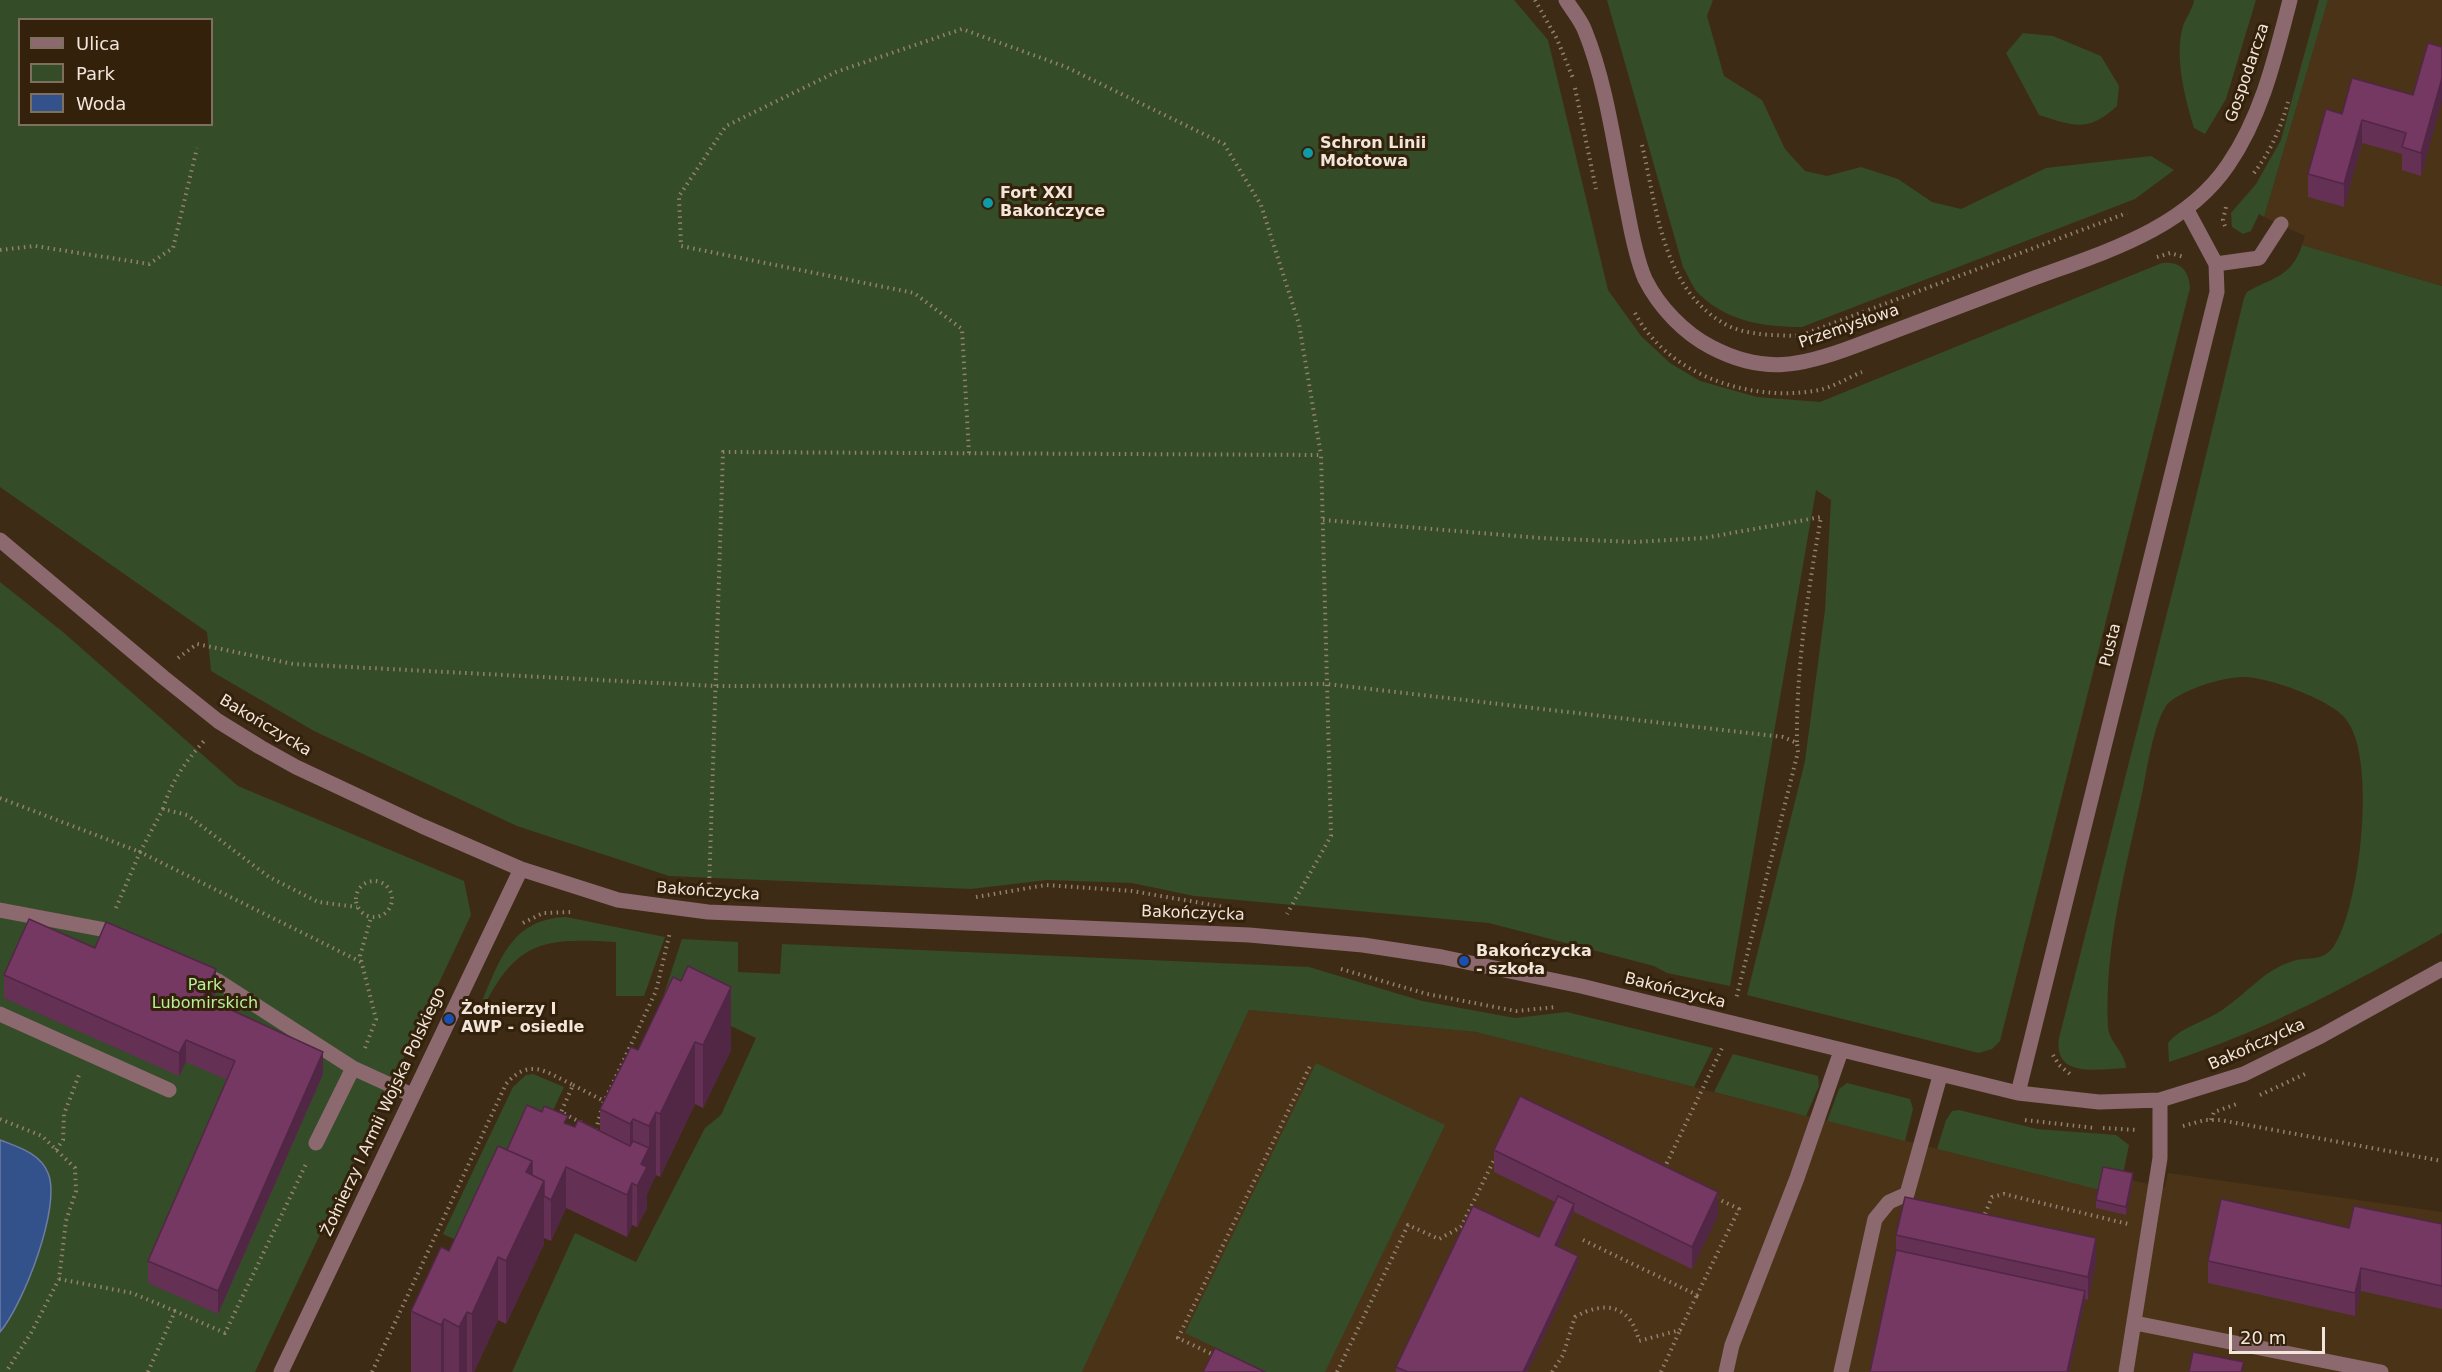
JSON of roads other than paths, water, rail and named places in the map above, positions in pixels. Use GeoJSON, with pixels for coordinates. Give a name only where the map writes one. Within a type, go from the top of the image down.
{"type":"FeatureCollection","features":[{"type":"Feature","properties":{"kind":"street","name":"Przemysłowa"},"geometry":{"type":"LineString","coordinates":[[1566,0],[1585,30],[1598,73],[1631,228],[1645,279],[1665,311],[1701,342],[1731,358],[1770,366],[1812,362],[2139,238],[2187,210]]}},
{"type":"Feature","properties":{"kind":"street","name":"Gospodarcza"},"geometry":{"type":"LineString","coordinates":[[2187,210],[2227,167],[2254,122],[2275,62],[2290,0]]}},
{"type":"Feature","properties":{"kind":"street","name":"Pusta"},"geometry":{"type":"LineString","coordinates":[[2018,1093],[2217,292],[2216,264],[2187,210]]}},
{"type":"Feature","properties":{"kind":"street"},"geometry":{"type":"LineString","coordinates":[[2216,264],[2259,258],[2281,224]]}},
{"type":"Feature","properties":{"kind":"street","name":"Bakończycka"},"geometry":{"type":"LineString","coordinates":[[0,540],[218,721],[296,767],[521,869],[618,900],[708,912],[1283,937],[1453,959],[1581,986],[1940,1076],[2018,1093],[2099,1102],[2160,1100],[2244,1074],[2321,1036],[2442,969]]}},
{"type":"Feature","properties":{"kind":"street","name":"Żołnierzy I Armii Wojska Polskiego"},"geometry":{"type":"LineString","coordinates":[[281,1372],[521,869]]}},
{"type":"Feature","properties":{"kind":"street"},"geometry":{"type":"LineString","coordinates":[[0,910],[106,930],[137,944]]}},
{"type":"Feature","properties":{"kind":"street"},"geometry":{"type":"LineString","coordinates":[[188,967],[218,981],[353,1068],[412,1095]]}},
{"type":"Feature","properties":{"kind":"street"},"geometry":{"type":"LineString","coordinates":[[0,1014],[169,1090]]}},
{"type":"Feature","properties":{"kind":"street"},"geometry":{"type":"LineString","coordinates":[[1726,1372],[1732,1345],[1797,1178],[1841,1051]]}},
{"type":"Feature","properties":{"kind":"street"},"geometry":{"type":"LineString","coordinates":[[316,1143],[353,1068]]}},
{"type":"Feature","properties":{"kind":"street"},"geometry":{"type":"LineString","coordinates":[[1841,1372],[1875,1219],[1889,1202],[1907,1194],[1940,1076]]}},
{"type":"Feature","properties":{"kind":"street"},"geometry":{"type":"LineString","coordinates":[[2126,1372],[2150,1229],[2162,1131],[2160,1100]]}},
{"type":"Feature","properties":{"kind":"street"},"geometry":{"type":"LineString","coordinates":[[2135,1323],[2381,1372]]}},
{"type":"Feature","properties":{"kind":"water"},"geometry":{"type":"Polygon","coordinates":[[[0,1140],[40,1160],[48,1173],[51,1188],[50,1208],[38,1255],[19,1300],[0,1332],[0,1140]]]}},
{"type":"Feature","properties":{"kind":"place","name":"Schron Linii Mołotowa"},"geometry":{"type":"Point","coordinates":[1308,153]}},
{"type":"Feature","properties":{"kind":"place","name":"Fort XXI Bakończyce"},"geometry":{"type":"Point","coordinates":[988,203]}},
{"type":"Feature","properties":{"kind":"place","name":"Bakończycka - szkoła"},"geometry":{"type":"Point","coordinates":[1464,961]}},
{"type":"Feature","properties":{"kind":"place","name":"Żołnierzy I AWP - osiedle"},"geometry":{"type":"Point","coordinates":[449,1019]}},
{"type":"Feature","properties":{"kind":"park label","name":"Park Lubomirskich"},"geometry":{"type":"Point","coordinates":[205,995]}}]}
